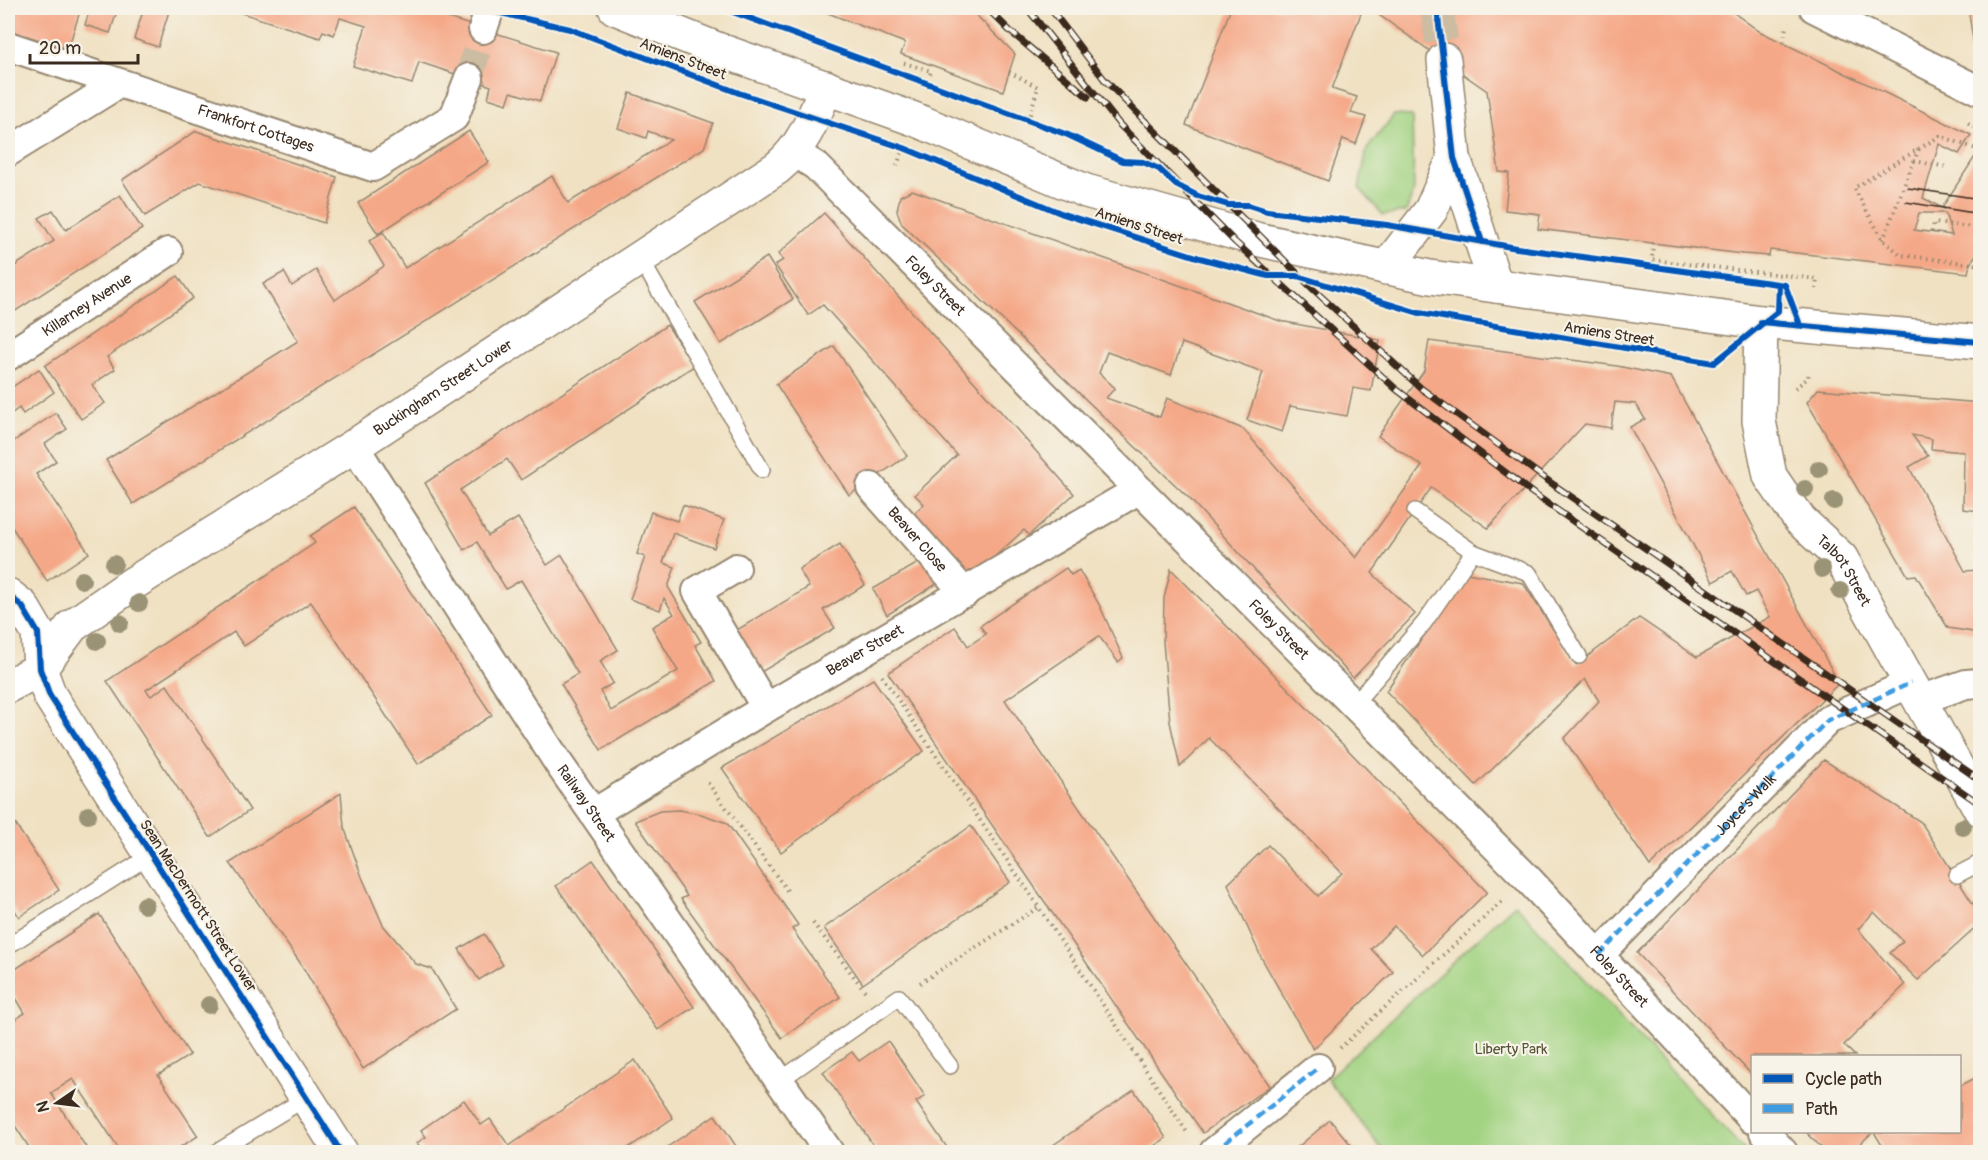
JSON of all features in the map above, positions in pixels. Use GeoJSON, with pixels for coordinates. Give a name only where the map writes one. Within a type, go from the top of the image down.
{"type":"FeatureCollection","features":[{"type":"Feature","properties":{"kind":"street","name":"Amiens Street"},"geometry":{"type":"LineString","coordinates":[[615,8],[717,49],[914,119],[1109,198],[1256,239],[1386,268],[1496,286],[1761,322],[1980,342]]}},
{"type":"Feature","properties":{"kind":"street"},"geometry":{"type":"LineString","coordinates":[[1814,8],[1980,91]]}},
{"type":"Feature","properties":{"kind":"street","name":"Frankfort Cottages"},"geometry":{"type":"LineString","coordinates":[[8,46],[373,167],[454,117],[469,78]]}},
{"type":"Feature","properties":{"kind":"street"},"geometry":{"type":"LineString","coordinates":[[1444,60],[1454,158],[1496,286]]}},
{"type":"Feature","properties":{"kind":"street"},"geometry":{"type":"LineString","coordinates":[[8,152],[117,84]]}},
{"type":"Feature","properties":{"kind":"street","name":"Buckingham Street Lower"},"geometry":{"type":"LineString","coordinates":[[40,669],[72,626],[132,584],[354,446],[777,168],[794,152],[826,87]]}},
{"type":"Feature","properties":{"kind":"street","name":"Foley Street"},"geometry":{"type":"LineString","coordinates":[[794,152],[822,172],[1138,490],[1355,703],[1528,879],[1751,1118]]}},
{"type":"Feature","properties":{"kind":"street"},"geometry":{"type":"LineString","coordinates":[[1386,268],[1431,210],[1454,158]]}},
{"type":"Feature","properties":{"kind":"street","name":"Killarney Avenue"},"geometry":{"type":"LineString","coordinates":[[8,356],[168,252]]}},
{"type":"Feature","properties":{"kind":"street","name":"Talbot Street"},"geometry":{"type":"LineString","coordinates":[[1761,322],[1759,421],[1770,476],[1800,520],[1841,558],[1980,809]]}},
{"type":"Feature","properties":{"kind":"street","name":"Railway Street"},"geometry":{"type":"LineString","coordinates":[[354,446],[594,813],[829,1152]]}},
{"type":"Feature","properties":{"kind":"street","name":"Beaver Close"},"geometry":{"type":"LineString","coordinates":[[871,487],[965,593]]}},
{"type":"Feature","properties":{"kind":"street","name":"Beaver Street"},"geometry":{"type":"LineString","coordinates":[[594,813],[766,708],[1138,490]]}},
{"type":"Feature","properties":{"kind":"street"},"geometry":{"type":"LineString","coordinates":[[736,568],[698,591],[766,708]]}},
{"type":"Feature","properties":{"kind":"street","name":"Sean MacDermott Street Lower"},"geometry":{"type":"LineString","coordinates":[[8,595],[22,606],[38,633],[40,669],[50,696],[341,1152]]}},
{"type":"Feature","properties":{"kind":"street"},"geometry":{"type":"LineString","coordinates":[[8,686],[40,669]]}},
{"type":"Feature","properties":{"kind":"street","name":"Joyce's Walk"},"geometry":{"type":"LineString","coordinates":[[1599,955],[1828,720],[1916,692],[1980,683]]}},
{"type":"Feature","properties":{"kind":"street"},"geometry":{"type":"LineString","coordinates":[[1204,1148],[1318,1068]]}},
{"type":"Feature","properties":{"kind":"street"},"geometry":{"type":"LineString","coordinates":[[1766,1133],[1783,1152]]}},
{"type":"Feature","properties":{"kind":"lane"},"geometry":{"type":"LineString","coordinates":[[640,258],[762,470]]}},
{"type":"Feature","properties":{"kind":"lane"},"geometry":{"type":"LineString","coordinates":[[1415,511],[1473,552],[1529,573],[1579,656]]}},
{"type":"Feature","properties":{"kind":"lane"},"geometry":{"type":"LineString","coordinates":[[1355,703],[1424,623],[1473,552]]}},
{"type":"Feature","properties":{"kind":"lane"},"geometry":{"type":"LineString","coordinates":[[8,946],[151,855]]}},
{"type":"Feature","properties":{"kind":"lane"},"geometry":{"type":"LineString","coordinates":[[1957,875],[1980,863]]}},
{"type":"Feature","properties":{"kind":"lane"},"geometry":{"type":"LineString","coordinates":[[779,1081],[899,997],[950,1066]]}},
{"type":"Feature","properties":{"kind":"lane"},"geometry":{"type":"LineString","coordinates":[[217,1152],[306,1098]]}},
{"type":"Feature","properties":{"kind":"path"},"geometry":{"type":"LineString","coordinates":[[892,64],[904,63],[931,71],[929,78]]}},
{"type":"Feature","properties":{"kind":"path"},"geometry":{"type":"LineString","coordinates":[[1009,72],[1038,87],[1028,121]]}},
{"type":"Feature","properties":{"kind":"path"},"geometry":{"type":"LineString","coordinates":[[919,80],[937,86]]}},
{"type":"Feature","properties":{"kind":"path"},"geometry":{"type":"LineString","coordinates":[[1018,117],[1038,124]]}},
{"type":"Feature","properties":{"kind":"path"},"geometry":{"type":"LineString","coordinates":[[1980,150],[1940,136],[1854,188],[1883,240],[1902,255],[1980,265]]}},
{"type":"Feature","properties":{"kind":"path"},"geometry":{"type":"LineString","coordinates":[[892,144],[914,152]]}},
{"type":"Feature","properties":{"kind":"path"},"geometry":{"type":"LineString","coordinates":[[1883,240],[1919,147]]}},
{"type":"Feature","properties":{"kind":"path"},"geometry":{"type":"LineString","coordinates":[[897,166],[902,152]]}},
{"type":"Feature","properties":{"kind":"path"},"geometry":{"type":"LineString","coordinates":[[1914,161],[1947,167]]}},
{"type":"Feature","properties":{"kind":"path"},"geometry":{"type":"LineString","coordinates":[[1932,232],[1934,223],[1980,227]]}},
{"type":"Feature","properties":{"kind":"path"},"geometry":{"type":"LineString","coordinates":[[1973,225],[1980,227]]}},
{"type":"Feature","properties":{"kind":"path"},"geometry":{"type":"LineString","coordinates":[[1653,243],[1652,260],[1817,279],[1816,289]]}},
{"type":"Feature","properties":{"kind":"path"},"geometry":{"type":"LineString","coordinates":[[1646,266],[1713,275]]}},
{"type":"Feature","properties":{"kind":"path"},"geometry":{"type":"LineString","coordinates":[[1791,392],[1808,378],[1809,371]]}},
{"type":"Feature","properties":{"kind":"path"},"geometry":{"type":"LineString","coordinates":[[865,651],[1204,1148]]}},
{"type":"Feature","properties":{"kind":"path"},"geometry":{"type":"LineString","coordinates":[[688,757],[789,893]]}},
{"type":"Feature","properties":{"kind":"path"},"geometry":{"type":"LineString","coordinates":[[1318,1068],[1528,879]]}},
{"type":"Feature","properties":{"kind":"path"},"geometry":{"type":"LineString","coordinates":[[899,997],[1039,908]]}},
{"type":"Feature","properties":{"kind":"path"},"geometry":{"type":"LineString","coordinates":[[813,922],[880,1011]]}},
{"type":"Feature","properties":{"kind":"green space"},"geometry":{"type":"Polygon","coordinates":[[[1394,115],[1412,116],[1414,190],[1406,212],[1383,215],[1359,188],[1367,149],[1394,115]]]}},
{"type":"Feature","properties":{"kind":"green space","name":"Liberty Park"},"geometry":{"type":"Polygon","coordinates":[[[1515,904],[1746,1152],[1384,1152],[1327,1079],[1515,904]]]}},
{"type":"Feature","properties":{"kind":"building"},"geometry":{"type":"Polygon","coordinates":[[[15,8],[81,8],[68,49],[8,30],[15,8]]]}},
{"type":"Feature","properties":{"kind":"building"},"geometry":{"type":"Polygon","coordinates":[[[90,8],[118,8],[110,33],[85,25],[90,8]]]}},
{"type":"Feature","properties":{"kind":"building"},"geometry":{"type":"Polygon","coordinates":[[[144,8],[170,8],[158,47],[134,39],[144,8]]]}},
{"type":"Feature","properties":{"kind":"building"},"geometry":{"type":"Polygon","coordinates":[[[226,8],[416,8],[556,52],[540,101],[511,92],[507,104],[488,98],[491,86],[419,62],[412,84],[353,66],[366,26],[340,18],[334,35],[323,31],[320,38],[226,8]]]}},
{"type":"Feature","properties":{"kind":"building"},"geometry":{"type":"Polygon","coordinates":[[[815,8],[969,8],[1015,54],[1003,91],[901,54],[905,43],[815,8]]]}},
{"type":"Feature","properties":{"kind":"building"},"geometry":{"type":"Polygon","coordinates":[[[1231,8],[1363,8],[1332,89],[1357,97],[1351,113],[1366,117],[1356,144],[1343,139],[1328,181],[1186,125],[1231,8]]]}},
{"type":"Feature","properties":{"kind":"building"},"geometry":{"type":"Polygon","coordinates":[[[1369,8],[1727,8],[1759,31],[1971,135],[1959,154],[1939,144],[1923,198],[1944,209],[1943,206],[1980,149],[1980,248],[1970,264],[1968,273],[1770,250],[1769,256],[1743,254],[1538,229],[1540,214],[1505,210],[1509,173],[1499,172],[1487,91],[1369,8]],[[1919,213],[1914,230],[1952,235],[1945,213],[1919,213]]]}},
{"type":"Feature","properties":{"kind":"building"},"geometry":{"type":"Polygon","coordinates":[[[1968,8],[1980,8],[1980,54],[1975,52],[1968,8]]]}},
{"type":"Feature","properties":{"kind":"building"},"geometry":{"type":"Polygon","coordinates":[[[630,93],[713,123],[704,148],[133,504],[106,460],[298,341],[263,284],[284,272],[292,286],[316,270],[335,300],[384,266],[369,241],[383,232],[405,268],[552,176],[568,203],[671,140],[648,131],[646,138],[618,128],[630,93]]]}},
{"type":"Feature","properties":{"kind":"building"},"geometry":{"type":"Polygon","coordinates":[[[196,131],[337,177],[324,223],[200,182],[145,216],[122,180],[196,131]]]}},
{"type":"Feature","properties":{"kind":"building"},"geometry":{"type":"Polygon","coordinates":[[[469,131],[489,162],[378,234],[358,203],[469,131]]]}},
{"type":"Feature","properties":{"kind":"building"},"geometry":{"type":"Polygon","coordinates":[[[912,190],[1280,321],[1380,340],[1371,391],[1353,388],[1347,416],[1290,406],[1282,432],[1247,420],[1263,372],[1182,343],[1171,375],[1107,352],[1099,373],[1115,388],[1106,398],[1160,417],[1167,398],[1243,429],[1356,558],[1422,466],[1378,436],[1424,371],[1429,341],[1617,366],[1671,377],[1839,683],[1650,866],[1564,739],[1599,701],[1585,679],[1476,785],[1386,691],[1467,573],[1523,583],[1576,665],[1639,618],[1697,657],[1770,617],[1756,591],[1746,596],[1732,571],[1713,582],[1630,427],[1645,419],[1636,404],[1615,402],[1611,428],[1585,424],[1488,528],[1431,488],[1372,573],[1415,614],[1353,678],[1189,498],[902,224],[897,211],[900,196],[912,190]]]}},
{"type":"Feature","properties":{"kind":"building"},"geometry":{"type":"Polygon","coordinates":[[[120,195],[142,229],[14,312],[8,302],[8,270],[54,241],[39,218],[53,210],[66,230],[120,195]]]}},
{"type":"Feature","properties":{"kind":"building"},"geometry":{"type":"Polygon","coordinates":[[[824,213],[1074,494],[1029,535],[1024,530],[969,580],[911,516],[924,504],[915,495],[957,455],[823,305],[808,315],[775,265],[783,260],[778,254],[824,213]]]}},
{"type":"Feature","properties":{"kind":"building"},"geometry":{"type":"Polygon","coordinates":[[[767,257],[793,299],[721,344],[695,302],[767,257]]]}},
{"type":"Feature","properties":{"kind":"building"},"geometry":{"type":"Polygon","coordinates":[[[178,276],[193,298],[107,357],[115,369],[92,385],[105,403],[81,419],[45,366],[178,276]]]}},
{"type":"Feature","properties":{"kind":"building"},"geometry":{"type":"Polygon","coordinates":[[[667,325],[694,366],[521,480],[507,459],[460,490],[488,536],[518,518],[547,565],[562,555],[618,650],[600,661],[613,683],[600,691],[611,711],[678,671],[652,627],[674,614],[664,598],[660,610],[630,599],[645,557],[637,554],[651,512],[677,521],[683,505],[724,520],[714,548],[673,533],[663,563],[675,567],[668,587],[701,642],[695,645],[716,681],[601,750],[561,684],[578,674],[521,580],[506,589],[477,542],[464,550],[425,483],[667,325]]]}},
{"type":"Feature","properties":{"kind":"building"},"geometry":{"type":"Polygon","coordinates":[[[834,346],[907,456],[849,495],[776,384],[834,346]]]}},
{"type":"Feature","properties":{"kind":"building"},"geometry":{"type":"Polygon","coordinates":[[[39,369],[54,392],[23,414],[19,408],[8,416],[8,390],[39,369]]]}},
{"type":"Feature","properties":{"kind":"building"},"geometry":{"type":"Polygon","coordinates":[[[1818,389],[1980,403],[1980,511],[1963,509],[1964,452],[1931,449],[1932,439],[1912,435],[1928,456],[1909,467],[1965,571],[1980,570],[1980,633],[1948,628],[1916,575],[1908,576],[1807,402],[1818,389]]]}},
{"type":"Feature","properties":{"kind":"building"},"geometry":{"type":"Polygon","coordinates":[[[56,413],[67,429],[45,444],[56,461],[36,474],[89,553],[47,581],[8,521],[8,431],[14,441],[56,413]]]}},
{"type":"Feature","properties":{"kind":"building"},"geometry":{"type":"Polygon","coordinates":[[[354,507],[492,715],[418,764],[311,602],[244,646],[234,632],[146,690],[151,696],[167,685],[250,810],[210,837],[107,681],[315,543],[310,536],[354,507]]]}},
{"type":"Feature","properties":{"kind":"building"},"geometry":{"type":"Polygon","coordinates":[[[840,544],[865,585],[823,610],[835,628],[761,672],[737,630],[809,587],[799,569],[840,544]]]}},
{"type":"Feature","properties":{"kind":"building"},"geometry":{"type":"Polygon","coordinates":[[[927,558],[943,580],[887,615],[873,589],[927,558]]]}},
{"type":"Feature","properties":{"kind":"building"},"geometry":{"type":"Polygon","coordinates":[[[1066,568],[1071,575],[1079,570],[1100,606],[1123,658],[1118,662],[1099,636],[1005,700],[1270,1086],[1203,1133],[888,673],[955,627],[968,646],[986,634],[980,626],[1066,568]]]}},
{"type":"Feature","properties":{"kind":"building"},"geometry":{"type":"Polygon","coordinates":[[[1171,569],[1487,892],[1423,955],[1394,926],[1371,949],[1393,972],[1313,1049],[1261,957],[1228,884],[1268,845],[1318,896],[1342,873],[1209,738],[1180,767],[1170,722],[1163,642],[1164,598],[1171,569]]]}},
{"type":"Feature","properties":{"kind":"building"},"geometry":{"type":"Polygon","coordinates":[[[873,679],[924,751],[781,852],[722,768],[873,679]]]}},
{"type":"Feature","properties":{"kind":"building"},"geometry":{"type":"Polygon","coordinates":[[[1824,760],[1921,822],[1980,915],[1980,924],[1918,980],[1890,953],[1903,941],[1874,912],[1858,929],[1905,985],[1844,1045],[1854,1055],[1751,1055],[1751,1074],[1637,953],[1824,760]]]}},
{"type":"Feature","properties":{"kind":"building"},"geometry":{"type":"Polygon","coordinates":[[[341,793],[344,827],[383,925],[416,964],[432,969],[456,1009],[363,1069],[301,964],[230,863],[341,793]]]}},
{"type":"Feature","properties":{"kind":"building"},"geometry":{"type":"Polygon","coordinates":[[[679,810],[701,814],[727,823],[798,925],[792,929],[840,997],[782,1038],[681,899],[687,896],[635,821],[660,811],[679,810]]]}},
{"type":"Feature","properties":{"kind":"building"},"geometry":{"type":"Polygon","coordinates":[[[8,813],[59,890],[19,917],[8,899],[8,813]]]}},
{"type":"Feature","properties":{"kind":"building"},"geometry":{"type":"Polygon","coordinates":[[[971,826],[1010,882],[863,984],[824,928],[971,826]]]}},
{"type":"Feature","properties":{"kind":"building"},"geometry":{"type":"Polygon","coordinates":[[[593,860],[694,1007],[658,1030],[556,886],[593,860]]]}},
{"type":"Feature","properties":{"kind":"building"},"geometry":{"type":"Polygon","coordinates":[[[99,914],[190,1055],[158,1075],[198,1136],[172,1152],[121,1152],[73,1079],[51,1093],[89,1152],[32,1152],[8,1115],[8,1024],[25,1013],[8,985],[8,974],[99,914]]]}},
{"type":"Feature","properties":{"kind":"building"},"geometry":{"type":"Polygon","coordinates":[[[484,934],[503,965],[479,980],[459,949],[484,934]]]}},
{"type":"Feature","properties":{"kind":"building"},"geometry":{"type":"Polygon","coordinates":[[[888,1041],[925,1096],[916,1102],[950,1152],[878,1152],[823,1072],[852,1052],[859,1061],[888,1041]]]}},
{"type":"Feature","properties":{"kind":"building"},"geometry":{"type":"Polygon","coordinates":[[[635,1060],[673,1118],[622,1152],[424,1152],[417,1143],[426,1137],[421,1130],[464,1100],[481,1125],[490,1119],[509,1146],[635,1060]]]}},
{"type":"Feature","properties":{"kind":"building"},"geometry":{"type":"Polygon","coordinates":[[[1975,1078],[1980,1088],[1980,1152],[1886,1152],[1875,1133],[1961,1133],[1961,1085],[1975,1078]]]}},
{"type":"Feature","properties":{"kind":"building"},"geometry":{"type":"Polygon","coordinates":[[[1134,1090],[1166,1138],[1145,1152],[1043,1152],[1134,1090]]]}},
{"type":"Feature","properties":{"kind":"building"},"geometry":{"type":"Polygon","coordinates":[[[715,1115],[740,1152],[660,1152],[715,1115]]]}},
{"type":"Feature","properties":{"kind":"building"},"geometry":{"type":"Polygon","coordinates":[[[1330,1120],[1357,1152],[1292,1152],[1330,1120]]]}},
{"type":"Feature","properties":{"kind":"building"},"geometry":{"type":"Polygon","coordinates":[[[1807,1133],[1872,1133],[1851,1152],[1826,1152],[1807,1133]]]}},
{"type":"Feature","properties":{"kind":"tunnel"},"geometry":{"type":"LineString","coordinates":[[1437,8],[1444,60]]}},
{"type":"Feature","properties":{"kind":"tunnel"},"geometry":{"type":"LineString","coordinates":[[469,78],[483,29]]}},
{"type":"Feature","properties":{"kind":"tram line"},"geometry":{"type":"LineString","coordinates":[[1908,188],[1980,199]]}},
{"type":"Feature","properties":{"kind":"tram line"},"geometry":{"type":"LineString","coordinates":[[1906,202],[1980,214]]}},
{"type":"Feature","properties":{"kind":"railway"},"geometry":{"type":"LineString","coordinates":[[987,8],[1010,31],[1088,97]]}},
{"type":"Feature","properties":{"kind":"railway"},"geometry":{"type":"LineString","coordinates":[[1027,8],[1119,124],[1235,242],[1396,389],[1531,492],[1980,804]]}},
{"type":"Feature","properties":{"kind":"railway"},"geometry":{"type":"LineString","coordinates":[[1050,8],[1104,79],[1136,112],[1314,290],[1422,389],[1554,485],[1980,780]]}},
{"type":"Feature","properties":{"kind":"marked path"},"geometry":{"type":"LineString","coordinates":[[1599,955],[1828,720],[1911,683]]}},
{"type":"Feature","properties":{"kind":"marked path"},"geometry":{"type":"LineString","coordinates":[[1214,1152],[1318,1068]]}},
{"type":"Feature","properties":{"kind":"cycle path"},"geometry":{"type":"LineString","coordinates":[[479,8],[570,29],[739,93],[904,148],[1063,214],[1200,258],[1268,276],[1297,276],[1419,313],[1714,363],[1778,311],[1779,285]]}},
{"type":"Feature","properties":{"kind":"cycle path"},"geometry":{"type":"LineString","coordinates":[[722,8],[1068,135],[1123,161],[1143,162],[1159,169],[1176,185],[1198,196],[1228,205],[1248,205],[1267,211],[1387,225],[1517,248],[1785,285],[1800,325]]}},
{"type":"Feature","properties":{"kind":"cycle path"},"geometry":{"type":"LineString","coordinates":[[1437,8],[1454,158],[1482,242]]}},
{"type":"Feature","properties":{"kind":"cycle path"},"geometry":{"type":"LineString","coordinates":[[1761,322],[1980,342]]}},
{"type":"Feature","properties":{"kind":"cycle path"},"geometry":{"type":"LineString","coordinates":[[8,595],[22,606],[38,633],[40,669],[50,696],[341,1152]]}}]}
